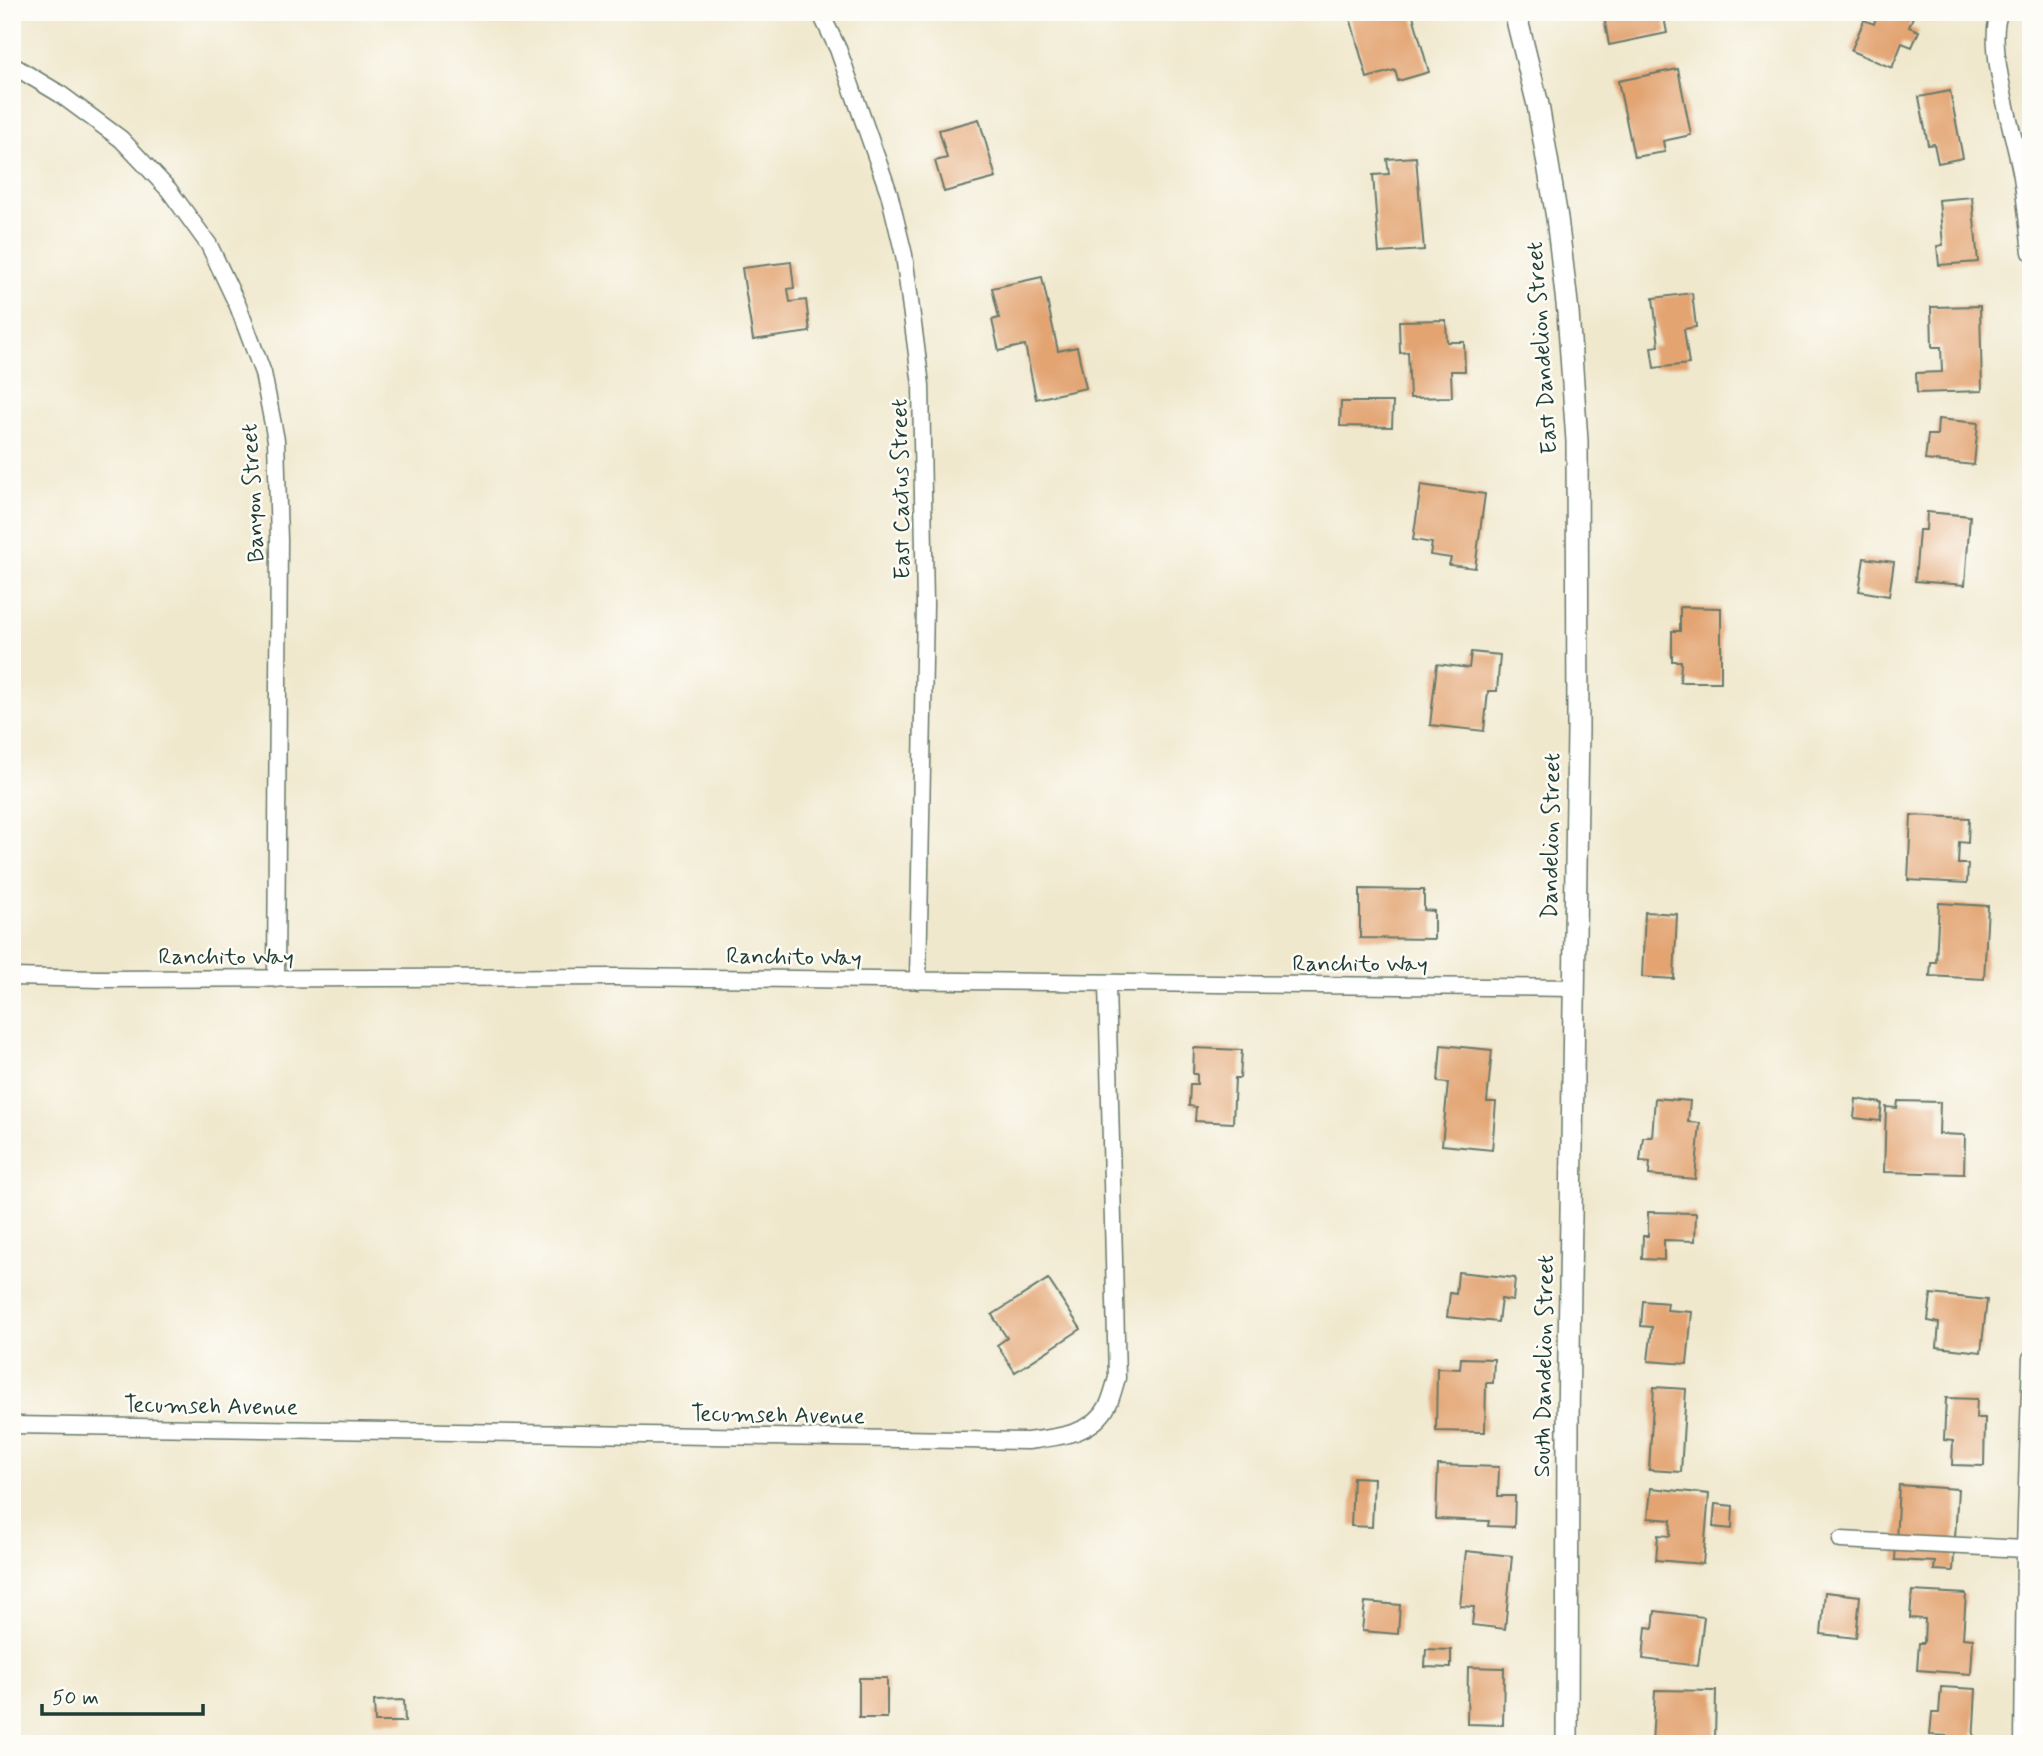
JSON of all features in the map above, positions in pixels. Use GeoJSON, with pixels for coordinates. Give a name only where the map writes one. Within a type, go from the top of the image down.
{"type":"FeatureCollection","features":[{"type":"Feature","properties":{"kind":"street","name":"East Cactus Street"},"geometry":{"type":"LineString","coordinates":[[820,12],[838,49],[889,193],[904,255],[921,384],[925,605],[918,981]]}},
{"type":"Feature","properties":{"kind":"street","name":"East Dandelion Street"},"geometry":{"type":"LineString","coordinates":[[1515,12],[1538,105],[1557,218],[1568,312],[1577,441],[1577,684]]}},
{"type":"Feature","properties":{"kind":"street"},"geometry":{"type":"LineString","coordinates":[[2000,12],[1996,19],[1995,46],[2022,175],[2031,252]]}},
{"type":"Feature","properties":{"kind":"street","name":"Banyon Street"},"geometry":{"type":"LineString","coordinates":[[12,65],[60,94],[121,139],[169,190],[209,245],[238,306],[263,373],[276,440],[279,540],[276,979]]}},
{"type":"Feature","properties":{"kind":"street","name":"Dandelion Street"},"geometry":{"type":"LineString","coordinates":[[1574,988],[1577,684]]}},
{"type":"Feature","properties":{"kind":"street","name":"Ranchito Way"},"geometry":{"type":"LineString","coordinates":[[12,977],[615,977],[1574,988]]}},
{"type":"Feature","properties":{"kind":"street","name":"Tecumseh Avenue"},"geometry":{"type":"LineString","coordinates":[[12,1425],[1028,1441],[1070,1435],[1094,1423],[1107,1407],[1117,1378],[1107,984]]}},
{"type":"Feature","properties":{"kind":"street","name":"South Dandelion Street"},"geometry":{"type":"LineString","coordinates":[[1567,1744],[1567,1438],[1574,988]]}},
{"type":"Feature","properties":{"kind":"street"},"geometry":{"type":"LineString","coordinates":[[2024,1744],[2025,1549],[2031,1358]]}},
{"type":"Feature","properties":{"kind":"street"},"geometry":{"type":"LineString","coordinates":[[1841,1540],[2025,1549]]}},
{"type":"Feature","properties":{"kind":"building"},"geometry":{"type":"Polygon","coordinates":[[[1412,12],[1429,72],[1398,81],[1395,70],[1367,78],[1349,14],[1412,12]]]}},
{"type":"Feature","properties":{"kind":"building"},"geometry":{"type":"Polygon","coordinates":[[[1619,12],[1663,12],[1667,33],[1609,45],[1604,17],[1619,12]]]}},
{"type":"Feature","properties":{"kind":"building"},"geometry":{"type":"Polygon","coordinates":[[[1878,12],[1915,12],[1909,27],[1919,31],[1912,47],[1902,43],[1892,68],[1851,51],[1864,20],[1874,24],[1878,12]]]}},
{"type":"Feature","properties":{"kind":"building"},"geometry":{"type":"Polygon","coordinates":[[[1678,69],[1691,135],[1663,141],[1665,152],[1634,157],[1618,81],[1678,69]]]}},
{"type":"Feature","properties":{"kind":"building"},"geometry":{"type":"Polygon","coordinates":[[[1950,91],[1963,158],[1938,163],[1934,144],[1928,145],[1919,97],[1950,91]]]}},
{"type":"Feature","properties":{"kind":"building"},"geometry":{"type":"Polygon","coordinates":[[[979,119],[996,178],[944,192],[935,161],[947,158],[939,130],[979,119]]]}},
{"type":"Feature","properties":{"kind":"building"},"geometry":{"type":"Polygon","coordinates":[[[1416,157],[1424,250],[1379,253],[1373,175],[1389,174],[1387,159],[1416,157]]]}},
{"type":"Feature","properties":{"kind":"building"},"geometry":{"type":"Polygon","coordinates":[[[1972,197],[1978,262],[1939,265],[1937,246],[1943,245],[1939,200],[1972,197]]]}},
{"type":"Feature","properties":{"kind":"building"},"geometry":{"type":"Polygon","coordinates":[[[791,262],[794,288],[788,289],[790,302],[806,300],[810,332],[753,340],[742,268],[791,262]]]}},
{"type":"Feature","properties":{"kind":"building"},"geometry":{"type":"Polygon","coordinates":[[[1042,277],[1058,351],[1077,347],[1086,388],[1036,399],[1025,345],[999,351],[992,320],[999,318],[992,288],[1042,277]]]}},
{"type":"Feature","properties":{"kind":"building"},"geometry":{"type":"Polygon","coordinates":[[[1692,293],[1696,327],[1684,329],[1689,364],[1654,368],[1651,347],[1659,346],[1653,298],[1692,293]]]}},
{"type":"Feature","properties":{"kind":"building"},"geometry":{"type":"Polygon","coordinates":[[[1980,306],[1982,391],[1917,393],[1916,373],[1942,372],[1941,347],[1932,347],[1931,307],[1980,306]]]}},
{"type":"Feature","properties":{"kind":"building"},"geometry":{"type":"Polygon","coordinates":[[[1446,320],[1447,342],[1464,342],[1465,371],[1451,371],[1452,397],[1410,398],[1408,352],[1400,353],[1399,321],[1446,320]]]}},
{"type":"Feature","properties":{"kind":"building"},"geometry":{"type":"Polygon","coordinates":[[[1341,402],[1393,402],[1392,427],[1340,426],[1341,402]]]}},
{"type":"Feature","properties":{"kind":"building"},"geometry":{"type":"Polygon","coordinates":[[[1938,419],[1978,423],[1974,465],[1925,460],[1928,435],[1937,435],[1938,419]]]}},
{"type":"Feature","properties":{"kind":"building"},"geometry":{"type":"Polygon","coordinates":[[[1421,485],[1485,494],[1475,568],[1449,565],[1451,558],[1430,555],[1432,543],[1413,540],[1421,485]]]}},
{"type":"Feature","properties":{"kind":"building"},"geometry":{"type":"Polygon","coordinates":[[[1927,512],[1970,516],[1965,585],[1915,581],[1919,530],[1926,530],[1927,512]]]}},
{"type":"Feature","properties":{"kind":"building"},"geometry":{"type":"Polygon","coordinates":[[[1864,558],[1894,562],[1889,596],[1859,591],[1864,558]]]}},
{"type":"Feature","properties":{"kind":"building"},"geometry":{"type":"Polygon","coordinates":[[[1680,607],[1721,608],[1721,682],[1680,682],[1681,661],[1672,661],[1672,631],[1680,631],[1680,607]]]}},
{"type":"Feature","properties":{"kind":"building"},"geometry":{"type":"Polygon","coordinates":[[[1471,652],[1500,655],[1497,691],[1488,691],[1484,731],[1430,725],[1437,664],[1469,668],[1471,652]]]}},
{"type":"Feature","properties":{"kind":"building"},"geometry":{"type":"Polygon","coordinates":[[[1911,815],[1969,818],[1968,843],[1959,842],[1958,864],[1968,864],[1967,883],[1908,880],[1911,815]]]}},
{"type":"Feature","properties":{"kind":"building"},"geometry":{"type":"Polygon","coordinates":[[[1360,889],[1424,890],[1424,910],[1434,911],[1434,939],[1360,938],[1360,889]]]}},
{"type":"Feature","properties":{"kind":"building"},"geometry":{"type":"Polygon","coordinates":[[[1939,903],[1988,906],[1984,979],[1930,976],[1931,962],[1936,962],[1939,903]]]}},
{"type":"Feature","properties":{"kind":"building"},"geometry":{"type":"Polygon","coordinates":[[[1645,912],[1677,914],[1674,979],[1642,977],[1645,912]]]}},
{"type":"Feature","properties":{"kind":"building"},"geometry":{"type":"Polygon","coordinates":[[[1441,1045],[1492,1050],[1487,1102],[1496,1102],[1492,1150],[1442,1145],[1448,1083],[1438,1082],[1441,1045]]]}},
{"type":"Feature","properties":{"kind":"building"},"geometry":{"type":"Polygon","coordinates":[[[1194,1048],[1242,1050],[1240,1078],[1235,1078],[1233,1123],[1195,1121],[1196,1107],[1189,1106],[1190,1084],[1197,1084],[1197,1074],[1193,1074],[1194,1048]]]}},
{"type":"Feature","properties":{"kind":"building"},"geometry":{"type":"Polygon","coordinates":[[[1655,1098],[1690,1101],[1688,1122],[1700,1123],[1695,1179],[1649,1175],[1650,1162],[1640,1161],[1643,1137],[1652,1137],[1655,1098]]]}},
{"type":"Feature","properties":{"kind":"building"},"geometry":{"type":"Polygon","coordinates":[[[1856,1099],[1882,1103],[1880,1121],[1854,1118],[1856,1099]]]}},
{"type":"Feature","properties":{"kind":"building"},"geometry":{"type":"Polygon","coordinates":[[[1898,1101],[1940,1102],[1939,1134],[1965,1135],[1964,1174],[1884,1172],[1886,1107],[1897,1108],[1898,1101]]]}},
{"type":"Feature","properties":{"kind":"building"},"geometry":{"type":"Polygon","coordinates":[[[1648,1212],[1696,1213],[1695,1241],[1664,1240],[1664,1260],[1642,1259],[1643,1236],[1648,1236],[1648,1212]]]}},
{"type":"Feature","properties":{"kind":"building"},"geometry":{"type":"Polygon","coordinates":[[[1458,1272],[1515,1278],[1513,1301],[1501,1299],[1498,1322],[1447,1317],[1450,1293],[1456,1294],[1458,1272]]]}},
{"type":"Feature","properties":{"kind":"building"},"geometry":{"type":"Polygon","coordinates":[[[1048,1279],[1081,1329],[1015,1372],[997,1345],[1007,1338],[992,1315],[1048,1279]]]}},
{"type":"Feature","properties":{"kind":"building"},"geometry":{"type":"Polygon","coordinates":[[[1931,1294],[1987,1300],[1981,1352],[1937,1347],[1939,1323],[1928,1321],[1931,1294]]]}},
{"type":"Feature","properties":{"kind":"building"},"geometry":{"type":"Polygon","coordinates":[[[1643,1301],[1668,1303],[1667,1310],[1692,1312],[1687,1364],[1648,1361],[1652,1327],[1641,1326],[1643,1301]]]}},
{"type":"Feature","properties":{"kind":"building"},"geometry":{"type":"Polygon","coordinates":[[[1461,1358],[1494,1359],[1493,1383],[1486,1383],[1485,1432],[1436,1431],[1437,1368],[1460,1369],[1461,1358]]]}},
{"type":"Feature","properties":{"kind":"building"},"geometry":{"type":"Polygon","coordinates":[[[1654,1387],[1686,1389],[1681,1472],[1649,1470],[1654,1387]]]}},
{"type":"Feature","properties":{"kind":"building"},"geometry":{"type":"Polygon","coordinates":[[[1946,1398],[1977,1399],[1976,1418],[1985,1418],[1984,1466],[1952,1465],[1953,1441],[1944,1440],[1946,1398]]]}},
{"type":"Feature","properties":{"kind":"building"},"geometry":{"type":"Polygon","coordinates":[[[1438,1465],[1499,1467],[1498,1496],[1515,1496],[1514,1527],[1488,1526],[1489,1521],[1436,1519],[1438,1465]]]}},
{"type":"Feature","properties":{"kind":"building"},"geometry":{"type":"Polygon","coordinates":[[[1353,1477],[1374,1478],[1372,1527],[1351,1526],[1353,1477]]]}},
{"type":"Feature","properties":{"kind":"building"},"geometry":{"type":"Polygon","coordinates":[[[1899,1485],[1958,1489],[1953,1571],[1934,1570],[1935,1562],[1895,1560],[1899,1485]]]}},
{"type":"Feature","properties":{"kind":"building"},"geometry":{"type":"Polygon","coordinates":[[[1651,1488],[1709,1494],[1703,1564],[1656,1560],[1658,1535],[1670,1536],[1671,1520],[1648,1518],[1651,1488]]]}},
{"type":"Feature","properties":{"kind":"building"},"geometry":{"type":"Polygon","coordinates":[[[1715,1504],[1733,1506],[1732,1529],[1713,1527],[1715,1504]]]}},
{"type":"Feature","properties":{"kind":"building"},"geometry":{"type":"Polygon","coordinates":[[[1466,1551],[1512,1556],[1505,1629],[1472,1625],[1474,1607],[1460,1606],[1466,1551]]]}},
{"type":"Feature","properties":{"kind":"building"},"geometry":{"type":"Polygon","coordinates":[[[1912,1591],[1966,1594],[1963,1638],[1973,1639],[1971,1674],[1917,1670],[1919,1643],[1924,1643],[1925,1619],[1910,1618],[1912,1591]]]}},
{"type":"Feature","properties":{"kind":"building"},"geometry":{"type":"Polygon","coordinates":[[[1825,1592],[1860,1596],[1856,1638],[1821,1634],[1825,1592]]]}},
{"type":"Feature","properties":{"kind":"building"},"geometry":{"type":"Polygon","coordinates":[[[1365,1602],[1400,1605],[1398,1634],[1362,1631],[1365,1602]]]}},
{"type":"Feature","properties":{"kind":"building"},"geometry":{"type":"Polygon","coordinates":[[[1655,1611],[1704,1617],[1698,1666],[1643,1659],[1646,1627],[1653,1628],[1655,1611]]]}},
{"type":"Feature","properties":{"kind":"building"},"geometry":{"type":"Polygon","coordinates":[[[1426,1649],[1451,1650],[1451,1668],[1425,1667],[1426,1649]]]}},
{"type":"Feature","properties":{"kind":"building"},"geometry":{"type":"Polygon","coordinates":[[[1468,1667],[1504,1668],[1503,1725],[1467,1724],[1468,1667]]]}},
{"type":"Feature","properties":{"kind":"building"},"geometry":{"type":"Polygon","coordinates":[[[859,1678],[887,1678],[887,1718],[859,1718],[859,1678]]]}},
{"type":"Feature","properties":{"kind":"building"},"geometry":{"type":"Polygon","coordinates":[[[1941,1687],[1976,1689],[1973,1744],[1948,1744],[1948,1736],[1930,1735],[1932,1713],[1939,1713],[1941,1687]]]}},
{"type":"Feature","properties":{"kind":"building"},"geometry":{"type":"Polygon","coordinates":[[[1655,1690],[1716,1691],[1715,1739],[1699,1739],[1699,1744],[1652,1744],[1655,1690]]]}},
{"type":"Feature","properties":{"kind":"building"},"geometry":{"type":"Polygon","coordinates":[[[404,1700],[405,1722],[375,1722],[374,1701],[404,1700]]]}},
{"type":"Feature","properties":{"kind":"building"},"geometry":{"type":"Polygon","coordinates":[[[272,1737],[346,1739],[346,1744],[272,1744],[272,1737]]]}}]}
